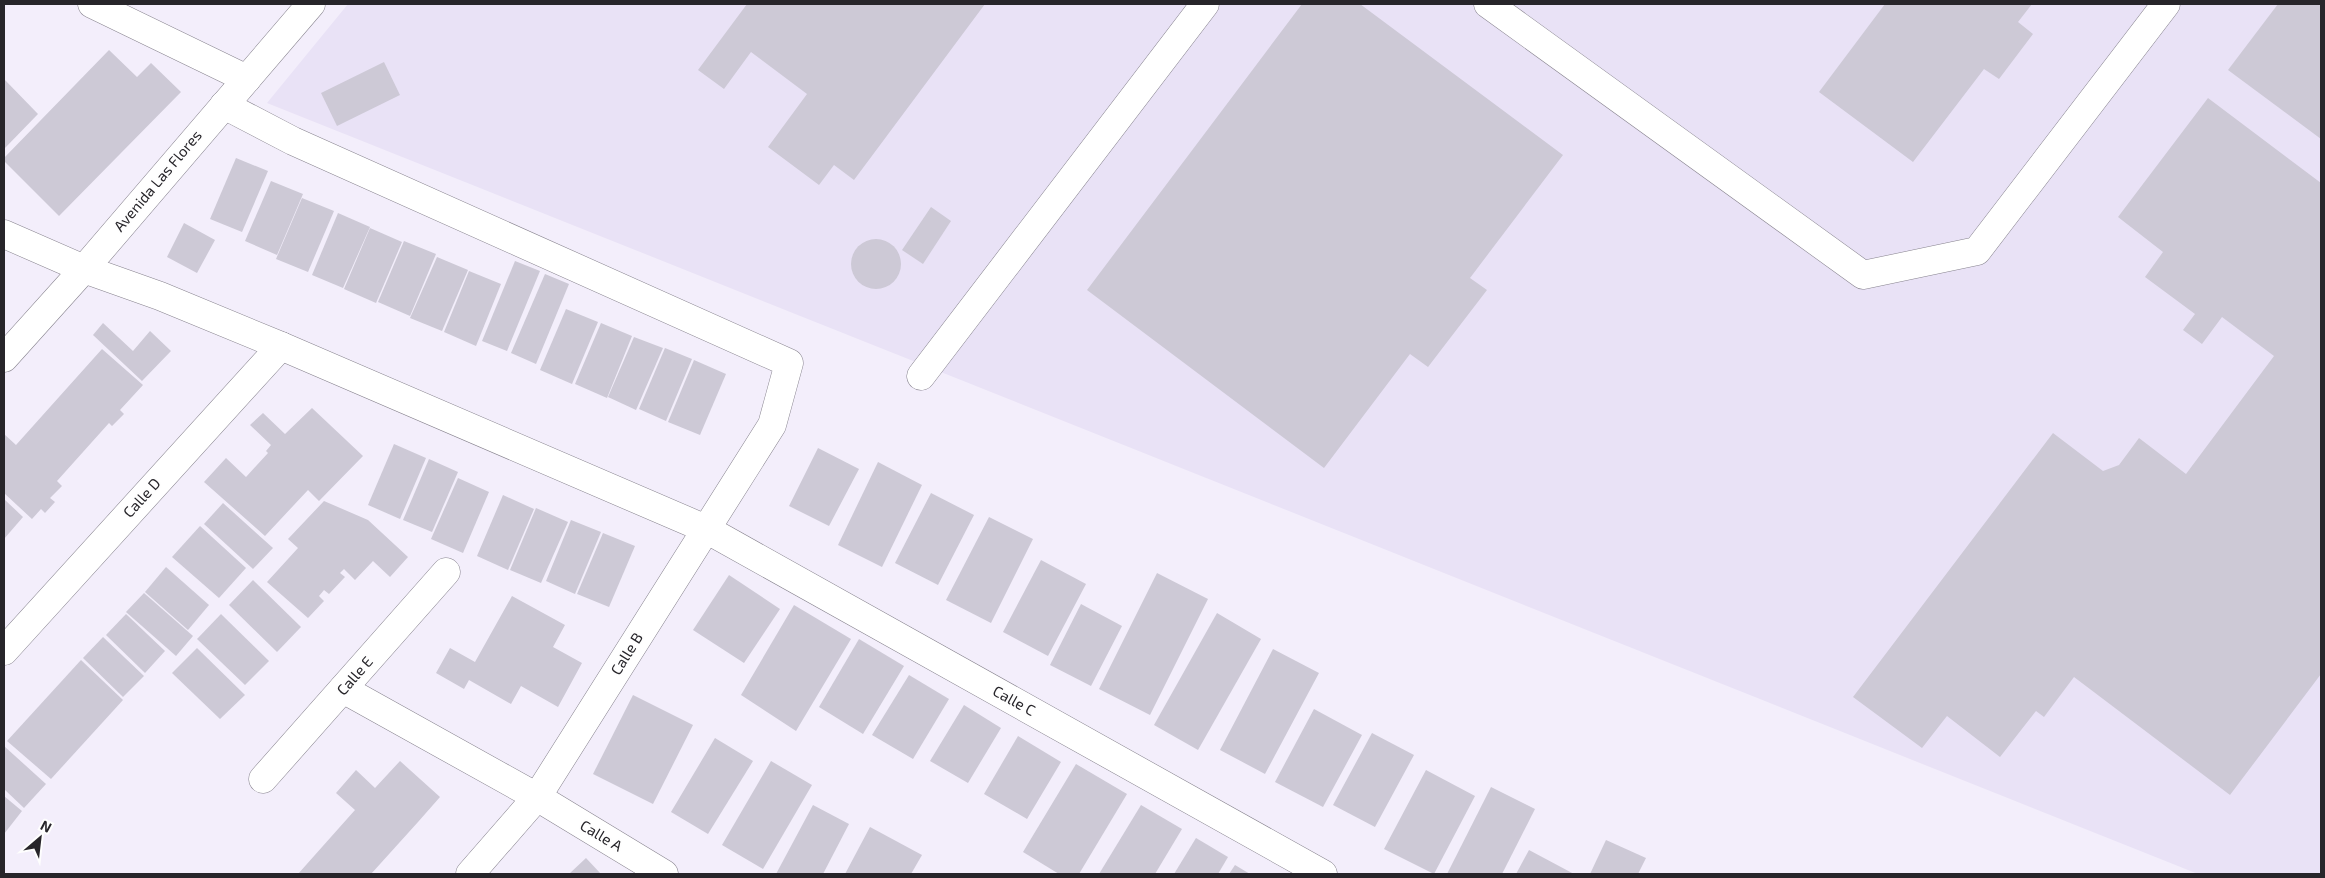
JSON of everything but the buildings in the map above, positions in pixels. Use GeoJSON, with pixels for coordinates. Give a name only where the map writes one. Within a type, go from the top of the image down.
{"type":"FeatureCollection","features":[{"type":"Feature","properties":{"kind":"street"},"geometry":{"type":"LineString","coordinates":[[92,4],[247,79]]}},
{"type":"Feature","properties":{"kind":"street","name":"Avenida Las Flores"},"geometry":{"type":"LineString","coordinates":[[4,358],[84,269],[312,4]]}},
{"type":"Feature","properties":{"kind":"street"},"geometry":{"type":"LineString","coordinates":[[921,376],[1205,4]]}},
{"type":"Feature","properties":{"kind":"street"},"geometry":{"type":"LineString","coordinates":[[1488,4],[1863,276],[1977,251],[2166,4]]}},
{"type":"Feature","properties":{"kind":"street","name":"Calle B"},"geometry":{"type":"LineString","coordinates":[[224,104],[293,141],[789,363],[772,425],[538,797],[470,874]]}},
{"type":"Feature","properties":{"kind":"street","name":"Calle C"},"geometry":{"type":"LineString","coordinates":[[4,234],[84,269],[160,296],[281,346],[706,529],[1323,874]]}},
{"type":"Feature","properties":{"kind":"street","name":"Calle D"},"geometry":{"type":"LineString","coordinates":[[4,651],[281,346]]}},
{"type":"Feature","properties":{"kind":"street","name":"Calle E"},"geometry":{"type":"LineString","coordinates":[[263,779],[446,572]]}},
{"type":"Feature","properties":{"kind":"street","name":"Calle A"},"geometry":{"type":"LineString","coordinates":[[343,689],[538,797],[664,874]]}},
{"type":"Feature","properties":{"kind":"shaded area"},"geometry":{"type":"Polygon","coordinates":[[[348,4],[2321,4],[2321,874],[2198,874],[267,103],[348,4]]]}}]}
